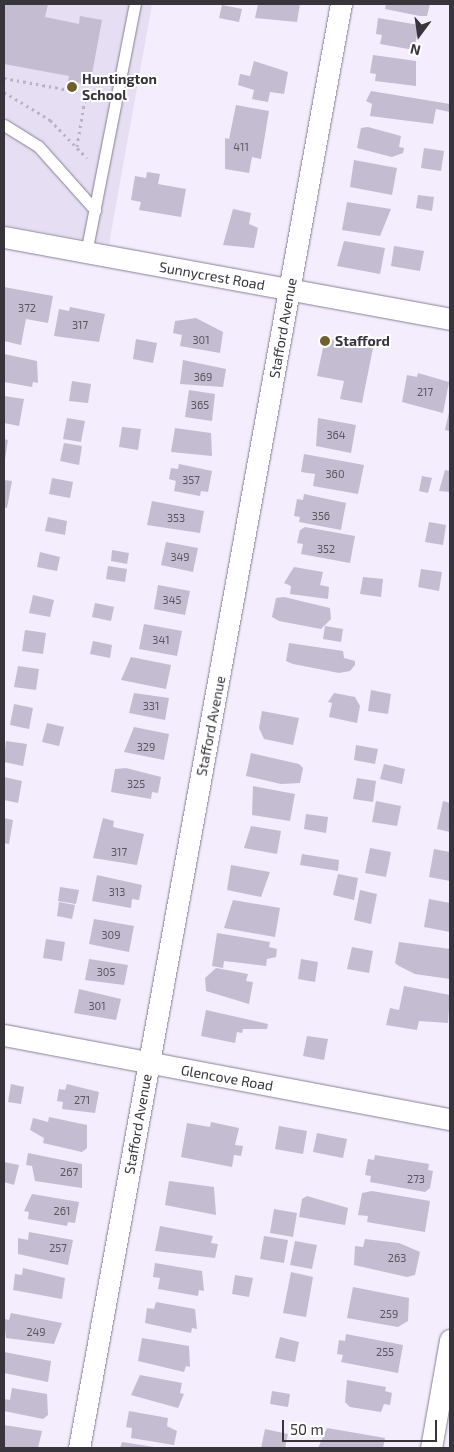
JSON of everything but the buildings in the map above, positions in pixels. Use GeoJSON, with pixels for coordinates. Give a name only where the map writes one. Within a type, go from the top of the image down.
{"type":"FeatureCollection","features":[{"type":"Feature","properties":{"kind":"street","name":"Stafford Avenue"},"geometry":{"type":"LineString","coordinates":[[80,1448],[148,1063],[342,4]]}},
{"type":"Feature","properties":{"kind":"street","name":"Sunnycrest Road"},"geometry":{"type":"LineString","coordinates":[[4,238],[450,319]]}},
{"type":"Feature","properties":{"kind":"street","name":"Glencove Road"},"geometry":{"type":"LineString","coordinates":[[4,1035],[450,1119]]}},
{"type":"Feature","properties":{"kind":"street"},"geometry":{"type":"LineString","coordinates":[[431,1448],[450,1340]]}},
{"type":"Feature","properties":{"kind":"lane"},"geometry":{"type":"LineString","coordinates":[[86,253],[135,4]]}},
{"type":"Feature","properties":{"kind":"lane"},"geometry":{"type":"LineString","coordinates":[[4,125],[38,146],[95,210]]}},
{"type":"Feature","properties":{"kind":"path"},"geometry":{"type":"LineString","coordinates":[[4,78],[86,93],[77,146]]}},
{"type":"Feature","properties":{"kind":"path"},"geometry":{"type":"LineString","coordinates":[[4,92],[35,108],[77,146],[87,158]]}},
{"type":"Feature","properties":{"kind":"shaded area","name":"Huntington School"},"geometry":{"type":"Polygon","coordinates":[[[4,4],[152,4],[109,244],[4,225],[4,4]]]}},
{"type":"Feature","properties":{"kind":"place","name":"Huntington School"},"geometry":{"type":"Point","coordinates":[72,87]}},
{"type":"Feature","properties":{"kind":"place","name":"Stafford"},"geometry":{"type":"Point","coordinates":[325,341]}}]}
